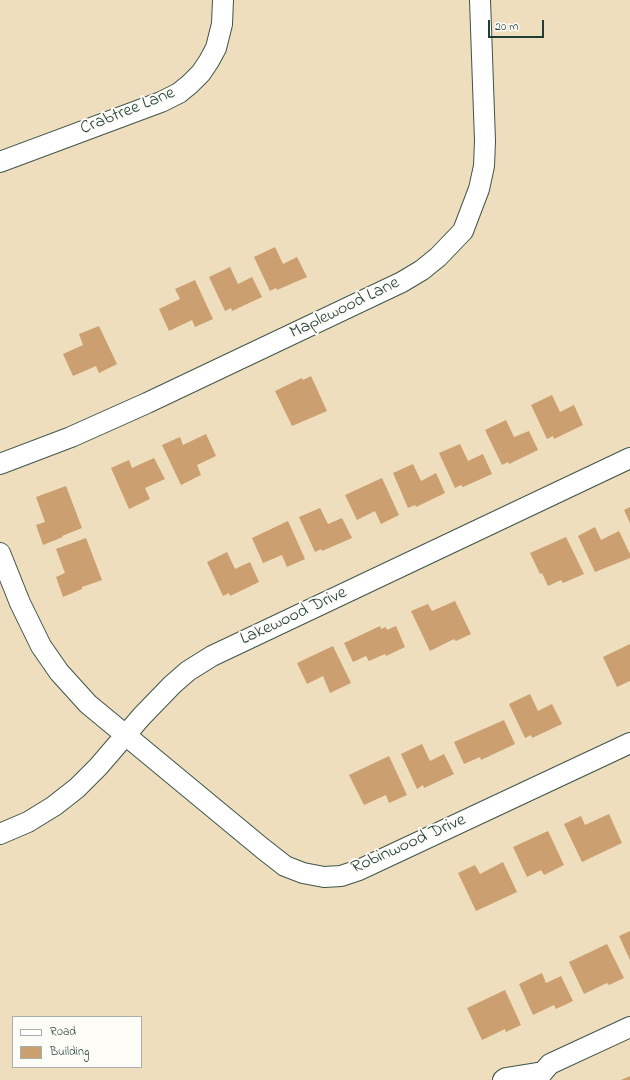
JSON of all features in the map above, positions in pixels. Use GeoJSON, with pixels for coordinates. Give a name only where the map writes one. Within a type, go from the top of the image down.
{"type":"FeatureCollection","features":[{"type":"Feature","properties":{"kind":"street","name":"Crabtree Lane"},"geometry":{"type":"LineString","coordinates":[[0,162],[161,102],[178,93],[201,73],[216,48],[222,24],[223,0]]}},
{"type":"Feature","properties":{"kind":"street","name":"Maplewood Lane"},"geometry":{"type":"LineString","coordinates":[[0,464],[71,437],[148,403],[402,282],[422,270],[438,257],[463,232],[479,189],[484,166],[485,142],[480,0]]}},
{"type":"Feature","properties":{"kind":"street","name":"Lakewood Drive"},"geometry":{"type":"LineString","coordinates":[[0,834],[28,822],[54,806],[77,788],[172,685],[188,671],[212,656],[630,458]]}},
{"type":"Feature","properties":{"kind":"street","name":"Robinwood Drive"},"geometry":{"type":"LineString","coordinates":[[0,552],[26,618],[45,652],[59,672],[88,704],[262,848],[285,866],[302,873],[324,877],[341,876],[360,870],[630,743]]}},
{"type":"Feature","properties":{"kind":"street"},"geometry":{"type":"LineString","coordinates":[[505,1079],[540,1076],[550,1064],[630,1027]]}},
{"type":"Feature","properties":{"kind":"building"},"geometry":{"type":"Polygon","coordinates":[[[275,247],[283,264],[297,257],[307,277],[277,290],[276,288],[270,291],[254,257],[275,247]]]}},
{"type":"Feature","properties":{"kind":"building"},"geometry":{"type":"Polygon","coordinates":[[[230,267],[238,284],[252,277],[262,297],[232,311],[231,308],[225,311],[209,277],[230,267]]]}},
{"type":"Feature","properties":{"kind":"building"},"geometry":{"type":"Polygon","coordinates":[[[195,280],[213,319],[195,327],[192,320],[169,331],[159,309],[180,299],[175,289],[195,280]]]}},
{"type":"Feature","properties":{"kind":"building"},"geometry":{"type":"Polygon","coordinates":[[[99,326],[117,364],[99,373],[96,366],[73,376],[63,354],[83,345],[79,334],[99,326]]]}},
{"type":"Feature","properties":{"kind":"building"},"geometry":{"type":"Polygon","coordinates":[[[311,376],[327,411],[292,426],[275,391],[302,378],[303,380],[311,376]]]}},
{"type":"Feature","properties":{"kind":"building"},"geometry":{"type":"Polygon","coordinates":[[[552,395],[560,412],[574,405],[583,425],[554,439],[553,436],[547,439],[531,405],[552,395]]]}},
{"type":"Feature","properties":{"kind":"building"},"geometry":{"type":"Polygon","coordinates":[[[506,420],[514,437],[529,431],[538,450],[509,464],[508,462],[502,465],[485,430],[506,420]]]}},
{"type":"Feature","properties":{"kind":"building"},"geometry":{"type":"Polygon","coordinates":[[[206,434],[216,456],[197,465],[201,475],[181,485],[162,445],[180,437],[183,445],[206,434]]]}},
{"type":"Feature","properties":{"kind":"building"},"geometry":{"type":"Polygon","coordinates":[[[460,444],[468,461],[483,454],[492,474],[463,487],[461,485],[455,488],[439,453],[460,444]]]}},
{"type":"Feature","properties":{"kind":"building"},"geometry":{"type":"Polygon","coordinates":[[[154,458],[165,479],[145,488],[150,499],[129,509],[111,468],[129,460],[132,468],[154,458]]]}},
{"type":"Feature","properties":{"kind":"building"},"geometry":{"type":"Polygon","coordinates":[[[413,464],[421,481],[436,473],[445,493],[416,507],[415,505],[408,508],[393,473],[413,464]]]}},
{"type":"Feature","properties":{"kind":"building"},"geometry":{"type":"Polygon","coordinates":[[[382,478],[399,515],[381,524],[375,511],[357,520],[345,495],[382,478]]]}},
{"type":"Feature","properties":{"kind":"building"},"geometry":{"type":"Polygon","coordinates":[[[66,486],[82,528],[43,545],[36,525],[45,522],[36,497],[66,486]]]}},
{"type":"Feature","properties":{"kind":"building"},"geometry":{"type":"Polygon","coordinates":[[[630,507],[630,523],[624,510],[630,507]]]}},
{"type":"Feature","properties":{"kind":"building"},"geometry":{"type":"Polygon","coordinates":[[[320,508],[328,524],[342,518],[352,538],[322,551],[321,549],[315,552],[299,517],[320,508]]]}},
{"type":"Feature","properties":{"kind":"building"},"geometry":{"type":"Polygon","coordinates":[[[288,521],[305,559],[287,567],[282,555],[263,563],[252,538],[288,521]]]}},
{"type":"Feature","properties":{"kind":"building"},"geometry":{"type":"Polygon","coordinates":[[[595,527],[601,540],[619,531],[630,554],[630,558],[595,572],[578,536],[595,527]]]}},
{"type":"Feature","properties":{"kind":"building"},"geometry":{"type":"Polygon","coordinates":[[[566,537],[584,574],[563,583],[561,580],[548,586],[542,573],[540,574],[530,553],[566,537]]]}},
{"type":"Feature","properties":{"kind":"building"},"geometry":{"type":"Polygon","coordinates":[[[86,538],[102,580],[82,587],[82,589],[63,597],[56,577],[65,573],[56,549],[86,538]]]}},
{"type":"Feature","properties":{"kind":"building"},"geometry":{"type":"Polygon","coordinates":[[[227,552],[235,569],[250,562],[259,582],[230,596],[229,593],[223,596],[207,562],[227,552]]]}},
{"type":"Feature","properties":{"kind":"building"},"geometry":{"type":"Polygon","coordinates":[[[455,601],[471,634],[456,641],[454,639],[430,651],[411,611],[428,604],[432,611],[455,601]]]}},
{"type":"Feature","properties":{"kind":"building"},"geometry":{"type":"Polygon","coordinates":[[[380,626],[381,629],[386,627],[387,630],[396,626],[405,647],[386,656],[385,654],[369,661],[366,656],[353,662],[344,643],[380,626]]]}},
{"type":"Feature","properties":{"kind":"building"},"geometry":{"type":"Polygon","coordinates":[[[630,644],[630,681],[617,687],[603,657],[630,644]]]}},
{"type":"Feature","properties":{"kind":"building"},"geometry":{"type":"Polygon","coordinates":[[[333,646],[351,683],[330,693],[323,676],[307,684],[297,663],[333,646]]]}},
{"type":"Feature","properties":{"kind":"building"},"geometry":{"type":"Polygon","coordinates":[[[530,694],[538,711],[552,704],[562,724],[532,738],[531,735],[525,738],[509,704],[530,694]]]}},
{"type":"Feature","properties":{"kind":"building"},"geometry":{"type":"Polygon","coordinates":[[[504,720],[515,744],[481,760],[480,757],[464,764],[454,742],[504,720]]]}},
{"type":"Feature","properties":{"kind":"building"},"geometry":{"type":"Polygon","coordinates":[[[422,744],[430,761],[444,754],[454,774],[424,788],[423,785],[417,789],[401,754],[422,744]]]}},
{"type":"Feature","properties":{"kind":"building"},"geometry":{"type":"Polygon","coordinates":[[[389,756],[407,795],[389,803],[386,795],[364,805],[349,775],[389,756]]]}},
{"type":"Feature","properties":{"kind":"building"},"geometry":{"type":"Polygon","coordinates":[[[609,814],[622,843],[582,862],[564,824],[581,816],[585,825],[609,814]]]}},
{"type":"Feature","properties":{"kind":"building"},"geometry":{"type":"Polygon","coordinates":[[[548,831],[564,865],[544,875],[541,870],[527,877],[513,847],[548,831]]]}},
{"type":"Feature","properties":{"kind":"building"},"geometry":{"type":"Polygon","coordinates":[[[503,862],[517,892],[476,911],[458,873],[475,865],[480,874],[503,862]]]}},
{"type":"Feature","properties":{"kind":"building"},"geometry":{"type":"Polygon","coordinates":[[[630,931],[630,960],[619,936],[630,931]]]}},
{"type":"Feature","properties":{"kind":"building"},"geometry":{"type":"Polygon","coordinates":[[[607,944],[624,978],[609,985],[607,983],[584,994],[569,962],[607,944]]]}},
{"type":"Feature","properties":{"kind":"building"},"geometry":{"type":"Polygon","coordinates":[[[542,973],[546,983],[561,976],[573,1001],[556,1009],[554,1005],[533,1015],[519,984],[542,973]]]}},
{"type":"Feature","properties":{"kind":"building"},"geometry":{"type":"Polygon","coordinates":[[[505,990],[521,1025],[506,1032],[505,1029],[482,1040],[467,1008],[505,990]]]}},
{"type":"Feature","properties":{"kind":"building"},"geometry":{"type":"Polygon","coordinates":[[[630,1076],[630,1080],[621,1080],[630,1076]]]}}]}
